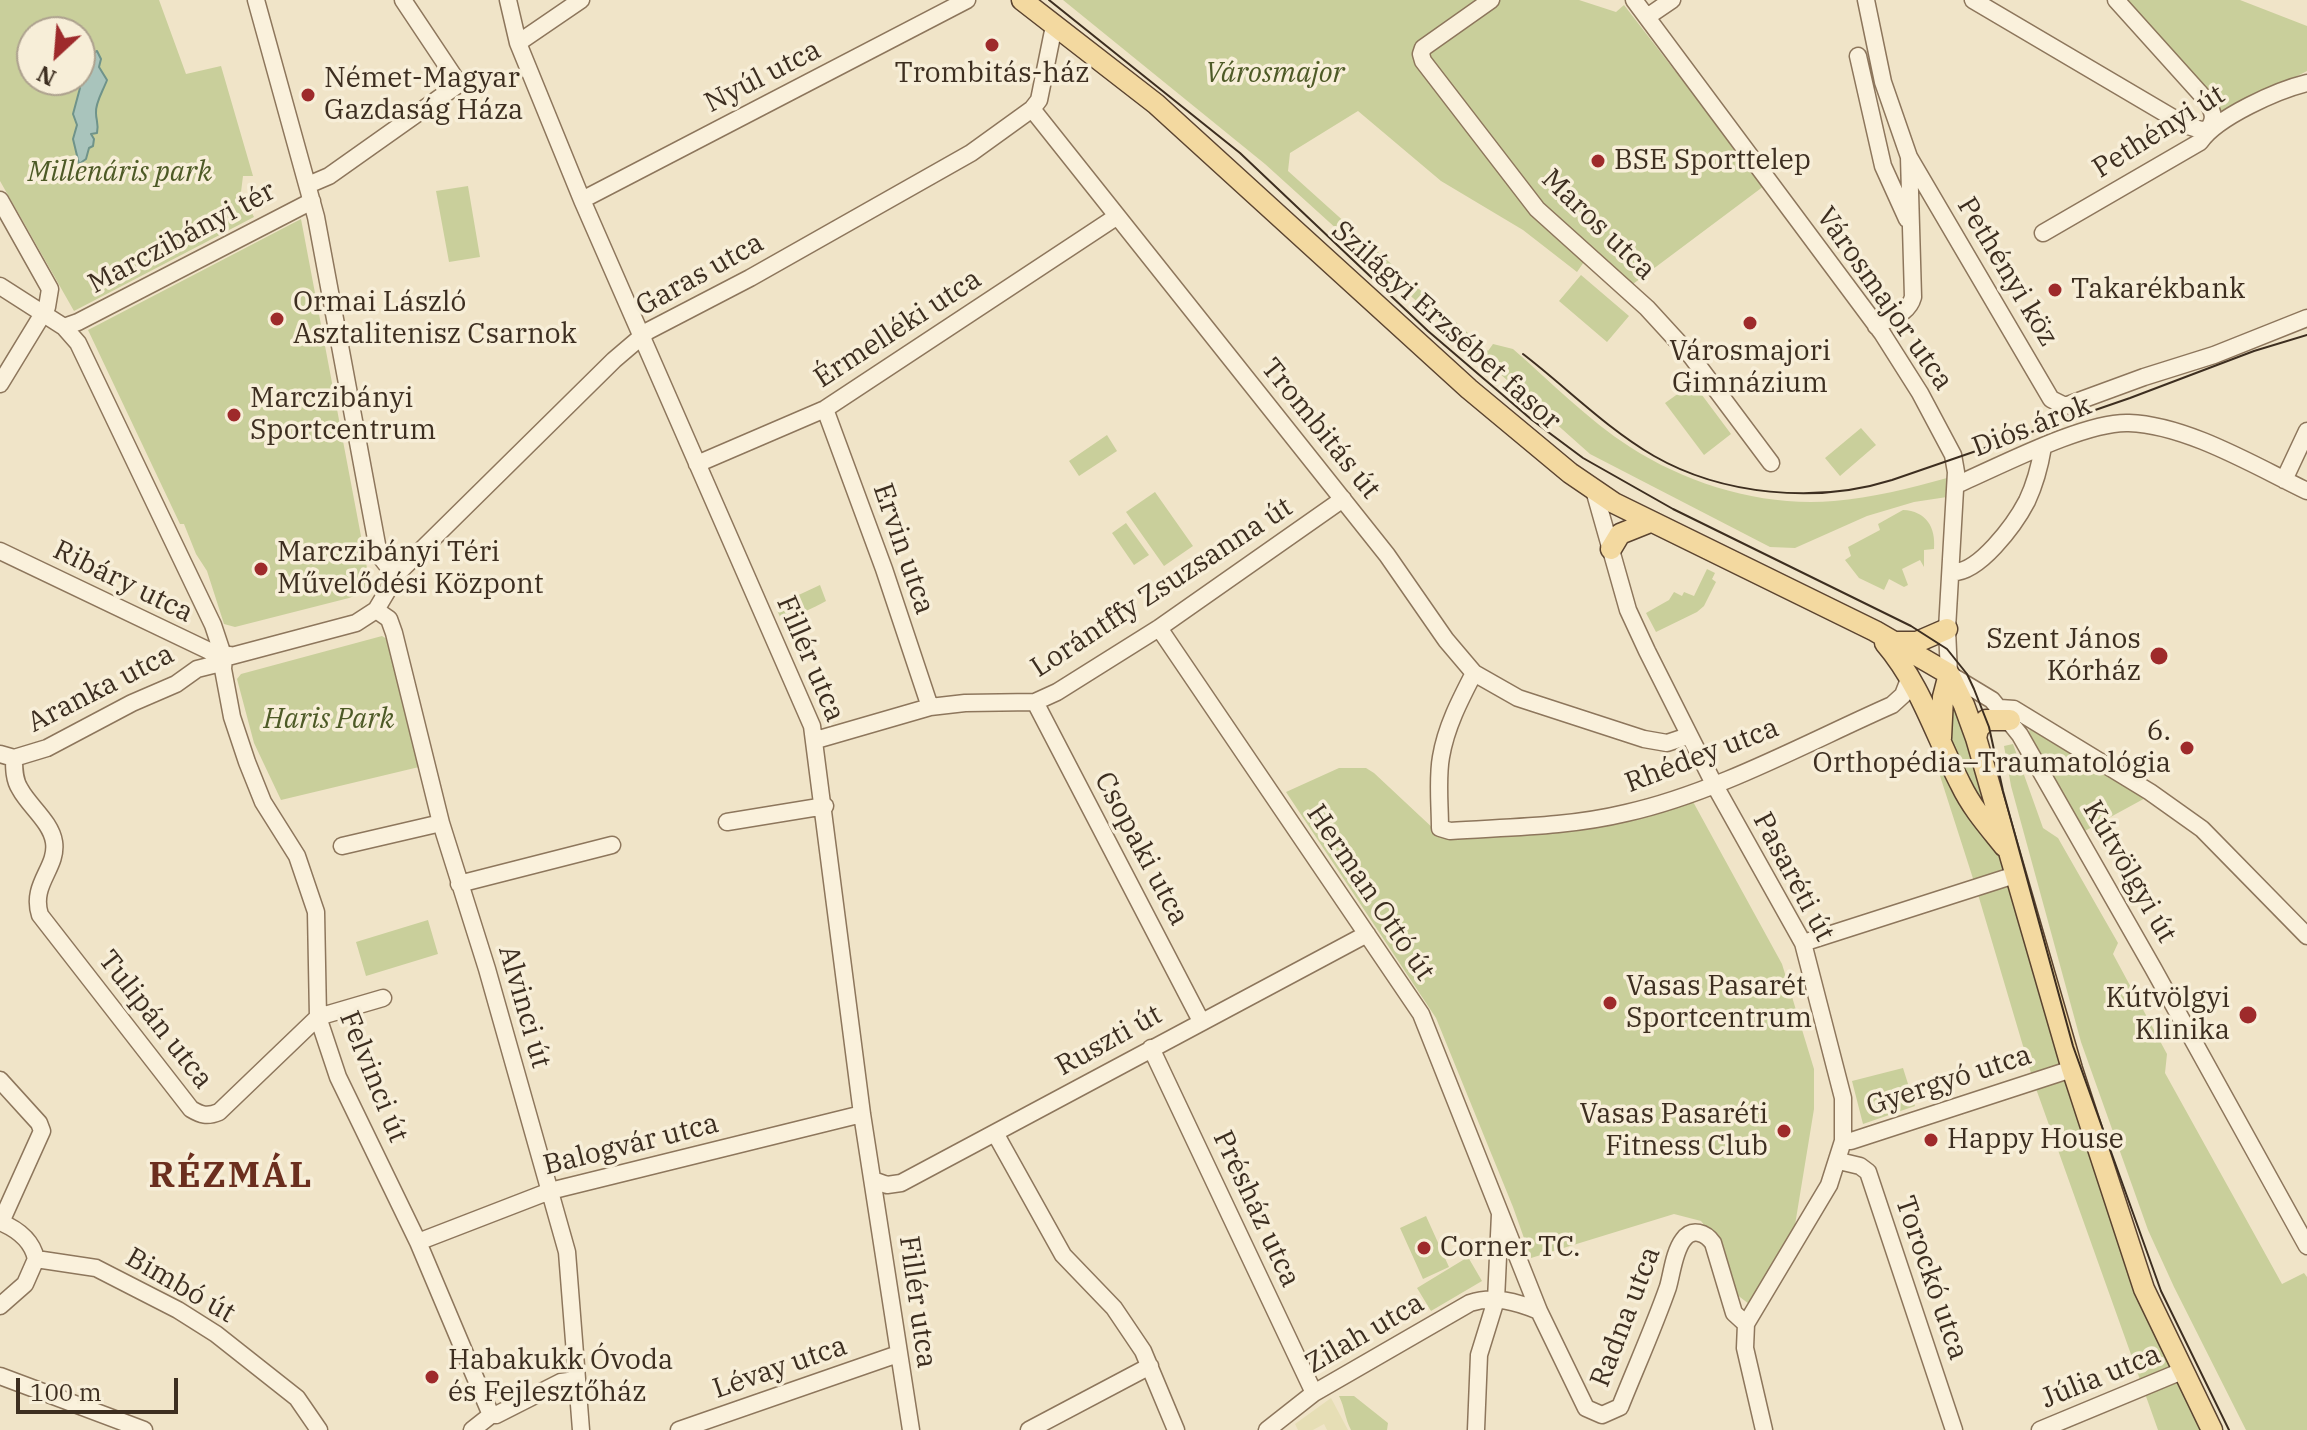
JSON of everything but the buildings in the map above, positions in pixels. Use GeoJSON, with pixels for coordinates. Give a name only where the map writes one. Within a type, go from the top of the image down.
{"type":"FeatureCollection","features":[{"type":"Feature","properties":{"kind":"main road","name":"Szilágyi Erzsébet fasor"},"geometry":{"type":"LineString","coordinates":[[1022,0],[1156,104],[1469,389],[1594,490],[1650,522],[1875,631],[1949,674],[1976,738],[2072,1069],[2144,1289],[2212,1430]]}},
{"type":"Feature","properties":{"kind":"main road"},"geometry":{"type":"LineString","coordinates":[[1611,549],[1620,534],[1628,528],[1650,522]]}},
{"type":"Feature","properties":{"kind":"main road"},"geometry":{"type":"LineString","coordinates":[[1893,642],[1917,642],[1947,629]]}},
{"type":"Feature","properties":{"kind":"main road","name":"Szilágyi Erzsébet fasor"},"geometry":{"type":"LineString","coordinates":[[1875,631],[1910,677],[1976,812],[2009,852]]}},
{"type":"Feature","properties":{"kind":"main road"},"geometry":{"type":"LineString","coordinates":[[1941,742],[1943,697],[1949,674]]}},
{"type":"Feature","properties":{"kind":"main road"},"geometry":{"type":"LineString","coordinates":[[1976,738],[1978,729],[1986,720],[2005,714]]}},
{"type":"Feature","properties":{"kind":"street"},"geometry":{"type":"LineString","coordinates":[[256,0],[310,193],[329,176],[459,84],[403,0]]}},
{"type":"Feature","properties":{"kind":"street","name":"Fillér utca"},"geometry":{"type":"LineString","coordinates":[[508,0],[518,43],[582,200],[816,740],[862,1114],[911,1430]]}},
{"type":"Feature","properties":{"kind":"street"},"geometry":{"type":"LineString","coordinates":[[518,43],[581,0]]}},
{"type":"Feature","properties":{"kind":"street","name":"Nyúl utca"},"geometry":{"type":"LineString","coordinates":[[582,200],[967,0]]}},
{"type":"Feature","properties":{"kind":"street","name":"Maros utca"},"geometry":{"type":"LineString","coordinates":[[1491,0],[1423,48],[1423,61],[1544,217],[1656,318],[1691,356],[1771,463]]}},
{"type":"Feature","properties":{"kind":"street","name":"Városmajor utca"},"geometry":{"type":"LineString","coordinates":[[1634,0],[1876,326],[1912,379],[1950,447],[1956,465],[1956,485],[1947,629],[1949,674]]}},
{"type":"Feature","properties":{"kind":"street"},"geometry":{"type":"LineString","coordinates":[[1647,17],[1672,0]]}},
{"type":"Feature","properties":{"kind":"street"},"geometry":{"type":"LineString","coordinates":[[1866,0],[1883,82],[1909,157],[1913,297],[1911,305],[1876,326]]}},
{"type":"Feature","properties":{"kind":"street"},"geometry":{"type":"LineString","coordinates":[[1973,0],[2185,125],[2208,129],[2214,121],[2214,113],[2207,101],[2116,0]]}},
{"type":"Feature","properties":{"kind":"street"},"geometry":{"type":"LineString","coordinates":[[1032,109],[1039,100],[1054,26]]}},
{"type":"Feature","properties":{"kind":"street"},"geometry":{"type":"LineString","coordinates":[[1858,56],[1883,166],[1909,224]]}},
{"type":"Feature","properties":{"kind":"street","name":"Pethényi út"},"geometry":{"type":"LineString","coordinates":[[2043,233],[2200,142],[2208,129],[2229,116],[2306,82]]}},
{"type":"Feature","properties":{"kind":"street","name":"Trombitás út"},"geometry":{"type":"LineString","coordinates":[[1032,109],[1387,555],[1446,640],[1474,673],[1518,698],[1644,739],[1667,743],[1688,736]]}},
{"type":"Feature","properties":{"kind":"street","name":"Garas utca"},"geometry":{"type":"LineString","coordinates":[[398,573],[641,336],[971,153],[1032,109]]}},
{"type":"Feature","properties":{"kind":"street","name":"Pethényi köz"},"geometry":{"type":"LineString","coordinates":[[1909,157],[2051,399],[2065,406],[2214,355],[2307,318]]}},
{"type":"Feature","properties":{"kind":"street","name":"Marczibányi tér"},"geometry":{"type":"LineString","coordinates":[[64,327],[310,193],[379,555],[390,569],[398,573]]}},
{"type":"Feature","properties":{"kind":"street"},"geometry":{"type":"LineString","coordinates":[[0,200],[50,289],[44,313],[0,384]]}},
{"type":"Feature","properties":{"kind":"street","name":"Érmelléki utca"},"geometry":{"type":"LineString","coordinates":[[697,464],[825,409],[1116,217]]}},
{"type":"Feature","properties":{"kind":"street"},"geometry":{"type":"LineString","coordinates":[[0,286],[64,327],[78,343],[170,531],[213,625],[224,658],[249,644],[376,610],[398,573]]}},
{"type":"Feature","properties":{"kind":"street","name":"Ervin utca"},"geometry":{"type":"LineString","coordinates":[[825,409],[884,569],[930,707]]}},
{"type":"Feature","properties":{"kind":"street","name":"Diós árok"},"geometry":{"type":"LineString","coordinates":[[1956,485],[2087,431],[2130,423],[2178,433],[2307,491]]}},
{"type":"Feature","properties":{"kind":"street"},"geometry":{"type":"LineString","coordinates":[[2284,480],[2307,431]]}},
{"type":"Feature","properties":{"kind":"street"},"geometry":{"type":"LineString","coordinates":[[1951,572],[1960,573],[1977,562],[2009,527],[2027,501],[2043,447]]}},
{"type":"Feature","properties":{"kind":"street","name":"Pasaréti út"},"geometry":{"type":"LineString","coordinates":[[1594,490],[1628,610],[1688,736],[1803,943],[1839,1077],[1844,1111],[1839,1161],[1811,1217],[1749,1318]]}},
{"type":"Feature","properties":{"kind":"street","name":"Lorántffy Zsuzsanna út"},"geometry":{"type":"LineString","coordinates":[[816,740],[930,707],[1035,702],[1057,692],[1159,628],[1343,499]]}},
{"type":"Feature","properties":{"kind":"street","name":"Ribáry utca"},"geometry":{"type":"LineString","coordinates":[[0,551],[224,658]]}},
{"type":"Feature","properties":{"kind":"street","name":"Alvinci út"},"geometry":{"type":"LineString","coordinates":[[376,610],[389,619],[394,633],[441,823],[487,969],[567,1252],[581,1430]]}},
{"type":"Feature","properties":{"kind":"street","name":"Herman Ottó út"},"geometry":{"type":"LineString","coordinates":[[1159,628],[1421,1014],[1522,1266]]}},
{"type":"Feature","properties":{"kind":"street","name":"Aranka utca"},"geometry":{"type":"LineString","coordinates":[[7,756],[47,748],[132,703],[176,684],[197,669],[224,658]]}},
{"type":"Feature","properties":{"kind":"street","name":"Felvinci út"},"geometry":{"type":"LineString","coordinates":[[224,658],[223,669],[232,717],[247,762],[263,802],[297,856],[316,912],[318,1017],[338,1077],[418,1242],[491,1415]]}},
{"type":"Feature","properties":{"kind":"street","name":"Rhédey utca"},"geometry":{"type":"LineString","coordinates":[[1474,673],[1447,732],[1440,759],[1440,828],[1450,831],[1570,824],[1658,805],[1714,784],[1892,705],[1903,695],[1910,677]]}},
{"type":"Feature","properties":{"kind":"street","name":"Kútvölgyi út"},"geometry":{"type":"LineString","coordinates":[[1949,674],[1980,692],[2005,714],[2077,833],[2307,1246]]}},
{"type":"Feature","properties":{"kind":"street","name":"Csopaki utca"},"geometry":{"type":"LineString","coordinates":[[1035,702],[1201,1021]]}},
{"type":"Feature","properties":{"kind":"street"},"geometry":{"type":"LineString","coordinates":[[2005,714],[2014,709],[2185,816],[2214,840],[2307,936]]}},
{"type":"Feature","properties":{"kind":"street","name":"Tulipán utca"},"geometry":{"type":"LineString","coordinates":[[7,756],[20,789],[51,832],[54,842],[54,850],[37,892],[40,915],[191,1109],[199,1115],[210,1116],[219,1112],[318,1017],[383,998]]}},
{"type":"Feature","properties":{"kind":"street"},"geometry":{"type":"LineString","coordinates":[[727,822],[825,806]]}},
{"type":"Feature","properties":{"kind":"street"},"geometry":{"type":"LineString","coordinates":[[342,846],[441,823]]}},
{"type":"Feature","properties":{"kind":"street"},"geometry":{"type":"LineString","coordinates":[[459,884],[612,845]]}},
{"type":"Feature","properties":{"kind":"street"},"geometry":{"type":"LineString","coordinates":[[1803,943],[2015,875]]}},
{"type":"Feature","properties":{"kind":"street","name":"Ruszti út"},"geometry":{"type":"LineString","coordinates":[[873,1180],[887,1185],[901,1183],[1367,934]]}},
{"type":"Feature","properties":{"kind":"street","name":"Présház utca"},"geometry":{"type":"LineString","coordinates":[[1151,1048],[1314,1393]]}},
{"type":"Feature","properties":{"kind":"street","name":"Gyergyó utca"},"geometry":{"type":"LineString","coordinates":[[1843,1141],[2072,1069]]}},
{"type":"Feature","properties":{"kind":"street"},"geometry":{"type":"LineString","coordinates":[[0,1080],[39,1123],[42,1131],[0,1222],[23,1236],[34,1250],[36,1259],[25,1284],[0,1306]]}},
{"type":"Feature","properties":{"kind":"street","name":"Balogvár utca"},"geometry":{"type":"LineString","coordinates":[[418,1242],[550,1191],[862,1114]]}},
{"type":"Feature","properties":{"kind":"street"},"geometry":{"type":"LineString","coordinates":[[995,1133],[1063,1255],[1114,1308],[1143,1351],[1176,1430]]}},
{"type":"Feature","properties":{"kind":"street","name":"Torockó utca"},"geometry":{"type":"LineString","coordinates":[[1839,1161],[1860,1166],[1868,1172],[1954,1430]]}},
{"type":"Feature","properties":{"kind":"street","name":"Herman Ottó út"},"geometry":{"type":"LineString","coordinates":[[1476,1430],[1479,1355],[1496,1300],[1500,1208]]}},
{"type":"Feature","properties":{"kind":"street","name":"Radna utca"},"geometry":{"type":"LineString","coordinates":[[1522,1266],[1539,1311],[1586,1408],[1602,1415],[1620,1407],[1682,1241],[1689,1234],[1697,1232],[1708,1236],[1713,1243],[1734,1313],[1749,1318]]}},
{"type":"Feature","properties":{"kind":"street","name":"Bimbó út"},"geometry":{"type":"LineString","coordinates":[[36,1259],[96,1268],[178,1310],[227,1342],[297,1398],[319,1430]]}},
{"type":"Feature","properties":{"kind":"street"},"geometry":{"type":"LineString","coordinates":[[1496,1300],[1518,1302],[1539,1311]]}},
{"type":"Feature","properties":{"kind":"street","name":"Zilah utca"},"geometry":{"type":"LineString","coordinates":[[1267,1430],[1314,1393],[1470,1303],[1496,1300]]}},
{"type":"Feature","properties":{"kind":"street"},"geometry":{"type":"LineString","coordinates":[[1749,1318],[1745,1348],[1764,1430]]}},
{"type":"Feature","properties":{"kind":"street","name":"Lévay utca"},"geometry":{"type":"LineString","coordinates":[[679,1430],[898,1354]]}},
{"type":"Feature","properties":{"kind":"street"},"geometry":{"type":"LineString","coordinates":[[1029,1430],[1150,1366]]}},
{"type":"Feature","properties":{"kind":"street","name":"Júlia utca"},"geometry":{"type":"LineString","coordinates":[[2040,1430],[2182,1371]]}},
{"type":"Feature","properties":{"kind":"street"},"geometry":{"type":"LineString","coordinates":[[0,1376],[144,1430]]}},
{"type":"Feature","properties":{"kind":"street"},"geometry":{"type":"LineString","coordinates":[[472,1430],[491,1415],[561,1382],[576,1380]]}},
{"type":"Feature","properties":{"kind":"shaded area"},"geometry":{"type":"Polygon","coordinates":[[[1331,1398],[1348,1430],[1327,1430],[1324,1424],[1313,1430],[1298,1430],[1295,1424],[1331,1398]]]}},
{"type":"Feature","properties":{"kind":"green space","name":"Millenáris park"},"geometry":{"type":"Polygon","coordinates":[[[0,0],[159,0],[186,74],[221,66],[253,176],[243,176],[241,192],[254,217],[74,311],[0,181],[0,0]]]}},
{"type":"Feature","properties":{"kind":"green space","name":"Városmajor"},"geometry":{"type":"Polygon","coordinates":[[[1063,0],[1579,0],[1616,12],[1624,5],[1764,186],[1629,287],[1586,259],[1577,272],[1523,230],[1441,181],[1358,111],[1290,153],[1288,171],[1488,351],[1493,344],[1513,349],[1599,425],[1630,447],[1677,472],[1754,497],[1808,502],[1848,500],[1947,478],[1947,497],[1914,502],[1867,516],[1795,548],[1770,547],[1590,454],[1265,164],[1063,0]]]}},
{"type":"Feature","properties":{"kind":"green space"},"geometry":{"type":"Polygon","coordinates":[[[2110,0],[2240,0],[2307,26],[2307,71],[2221,115],[2110,0]]]}},
{"type":"Feature","properties":{"kind":"green space"},"geometry":{"type":"Polygon","coordinates":[[[468,186],[480,257],[449,262],[436,191],[468,186]]]}},
{"type":"Feature","properties":{"kind":"green space","name":"Marczibányi Sportcentrum"},"geometry":{"type":"Polygon","coordinates":[[[301,219],[371,589],[349,598],[235,627],[224,624],[207,571],[196,554],[184,524],[180,524],[88,330],[301,219]]]}},
{"type":"Feature","properties":{"kind":"green space"},"geometry":{"type":"Polygon","coordinates":[[[1581,275],[1629,316],[1607,342],[1559,301],[1581,275]]]}},
{"type":"Feature","properties":{"kind":"green space"},"geometry":{"type":"Polygon","coordinates":[[[1693,383],[1731,434],[1704,455],[1665,403],[1693,383]]]}},
{"type":"Feature","properties":{"kind":"green space"},"geometry":{"type":"Polygon","coordinates":[[[1861,428],[1876,445],[1840,476],[1825,458],[1861,428]]]}},
{"type":"Feature","properties":{"kind":"green space"},"geometry":{"type":"Polygon","coordinates":[[[1107,435],[1117,451],[1079,476],[1069,461],[1107,435]]]}},
{"type":"Feature","properties":{"kind":"green space"},"geometry":{"type":"Polygon","coordinates":[[[1155,492],[1193,546],[1164,566],[1126,512],[1155,492]]]}},
{"type":"Feature","properties":{"kind":"green space"},"geometry":{"type":"Polygon","coordinates":[[[1903,510],[1918,513],[1928,522],[1934,549],[1924,550],[1924,567],[1920,560],[1902,569],[1908,585],[1904,587],[1889,579],[1884,590],[1859,578],[1845,560],[1851,556],[1848,547],[1880,530],[1878,524],[1903,510]]]}},
{"type":"Feature","properties":{"kind":"green space"},"geometry":{"type":"Polygon","coordinates":[[[1126,523],[1149,555],[1134,565],[1112,533],[1126,523]]]}},
{"type":"Feature","properties":{"kind":"green space"},"geometry":{"type":"Polygon","coordinates":[[[1707,569],[1715,573],[1712,579],[1716,582],[1704,606],[1656,632],[1646,613],[1669,600],[1674,592],[1694,596],[1707,569]]]}},
{"type":"Feature","properties":{"kind":"green space"},"geometry":{"type":"Polygon","coordinates":[[[820,585],[826,601],[782,621],[775,606],[820,585]]]}},
{"type":"Feature","properties":{"kind":"green space","name":"Haris Park"},"geometry":{"type":"Polygon","coordinates":[[[382,636],[387,639],[419,767],[281,800],[254,743],[237,679],[241,674],[382,636]]]}},
{"type":"Feature","properties":{"kind":"green space"},"geometry":{"type":"Polygon","coordinates":[[[1952,699],[1979,777],[2063,1063],[2208,1430],[2158,1430],[2034,1083],[1932,751],[1947,745],[1952,699]]]}},
{"type":"Feature","properties":{"kind":"green space"},"geometry":{"type":"Polygon","coordinates":[[[2031,725],[2149,796],[2083,832],[2029,732],[2031,725]]]}},
{"type":"Feature","properties":{"kind":"green space"},"geometry":{"type":"Polygon","coordinates":[[[2013,744],[2043,828],[2058,838],[2118,943],[2113,954],[2167,1054],[2165,1073],[2282,1284],[2304,1273],[2307,1277],[2307,1430],[2246,1430],[2148,1230],[2081,1042],[2011,786],[2004,746],[2013,744]]]}},
{"type":"Feature","properties":{"kind":"green space","name":"Vasas Pasarét Sportcentrum"},"geometry":{"type":"Polygon","coordinates":[[[1339,768],[1366,768],[1436,831],[1445,834],[1691,798],[1782,964],[1814,1069],[1814,1109],[1795,1225],[1749,1304],[1736,1294],[1717,1242],[1701,1221],[1674,1214],[1531,1258],[1436,1018],[1286,792],[1339,768]]]}},
{"type":"Feature","properties":{"kind":"green space"},"geometry":{"type":"Polygon","coordinates":[[[428,920],[438,954],[366,976],[356,942],[428,920]]]}},
{"type":"Feature","properties":{"kind":"green space"},"geometry":{"type":"Polygon","coordinates":[[[1903,1068],[1915,1106],[1863,1124],[1852,1081],[1903,1068]]]}},
{"type":"Feature","properties":{"kind":"green space","name":"Corner TC."},"geometry":{"type":"Polygon","coordinates":[[[1426,1216],[1449,1267],[1423,1279],[1400,1228],[1426,1216]]]}},
{"type":"Feature","properties":{"kind":"green space","name":"Corner TC."},"geometry":{"type":"Polygon","coordinates":[[[1468,1257],[1482,1281],[1431,1311],[1417,1288],[1468,1257]]]}},
{"type":"Feature","properties":{"kind":"green space"},"geometry":{"type":"Polygon","coordinates":[[[1339,1396],[1354,1396],[1388,1423],[1387,1430],[1351,1430],[1339,1396]]]}},
{"type":"Feature","properties":{"kind":"water"},"geometry":{"type":"Polygon","coordinates":[[[96,52],[101,59],[99,67],[107,80],[97,105],[97,133],[91,134],[93,146],[89,148],[86,159],[79,164],[73,139],[77,125],[73,114],[78,96],[96,96],[96,52]]]}},
{"type":"Feature","properties":{"kind":"tram line"},"geometry":{"type":"LineString","coordinates":[[1049,0],[1240,153],[1428,331],[1532,420],[1583,458],[1673,509],[1911,626],[1947,649],[1967,674],[1989,727],[2003,791],[2073,1046],[2161,1291],[2229,1430]]}},
{"type":"Feature","properties":{"kind":"tram line"},"geometry":{"type":"LineString","coordinates":[[1523,354],[1603,420],[1654,456],[1709,480],[1770,492],[1801,493],[1832,492],[1892,480],[2307,335]]}},
{"type":"Feature","properties":{"kind":"place","name":"Trombitás-ház"},"geometry":{"type":"Point","coordinates":[992,45]}},
{"type":"Feature","properties":{"kind":"place","name":"Német-Magyar Gazdaság Háza"},"geometry":{"type":"Point","coordinates":[308,95]}},
{"type":"Feature","properties":{"kind":"place","name":"BSE Sporttelep"},"geometry":{"type":"Point","coordinates":[1598,161]}},
{"type":"Feature","properties":{"kind":"place","name":"Takarékbank"},"geometry":{"type":"Point","coordinates":[2055,290]}},
{"type":"Feature","properties":{"kind":"place","name":"Ormai László Asztalitenisz Csarnok"},"geometry":{"type":"Point","coordinates":[277,319]}},
{"type":"Feature","properties":{"kind":"place","name":"Városmajori Gimnázium"},"geometry":{"type":"Point","coordinates":[1750,323]}},
{"type":"Feature","properties":{"kind":"place","name":"Marczibányi Sportcentrum"},"geometry":{"type":"Point","coordinates":[234,415]}},
{"type":"Feature","properties":{"kind":"place","name":"Marczibányi Téri Művelődési Központ"},"geometry":{"type":"Point","coordinates":[261,569]}},
{"type":"Feature","properties":{"kind":"place","name":"Szent János Kórház"},"geometry":{"type":"Point","coordinates":[2159,656]}},
{"type":"Feature","properties":{"kind":"place","name":"6. Orthopédia–Traumatológia"},"geometry":{"type":"Point","coordinates":[2187,748]}},
{"type":"Feature","properties":{"kind":"place","name":"Vasas Pasarét Sportcentrum"},"geometry":{"type":"Point","coordinates":[1610,1003]}},
{"type":"Feature","properties":{"kind":"place","name":"Kútvölgyi Klinika"},"geometry":{"type":"Point","coordinates":[2248,1015]}},
{"type":"Feature","properties":{"kind":"place","name":"Vasas Pasaréti Fitness Club"},"geometry":{"type":"Point","coordinates":[1784,1131]}},
{"type":"Feature","properties":{"kind":"place","name":"Happy House"},"geometry":{"type":"Point","coordinates":[1931,1140]}},
{"type":"Feature","properties":{"kind":"place","name":"Corner TC."},"geometry":{"type":"Point","coordinates":[1424,1248]}},
{"type":"Feature","properties":{"kind":"place","name":"Habakukk Óvoda és Fejlesztőház"},"geometry":{"type":"Point","coordinates":[432,1377]}},
{"type":"Feature","properties":{"kind":"district","name":"RÉZMÁL"},"geometry":{"type":"Point","coordinates":[231,1177]}}]}
